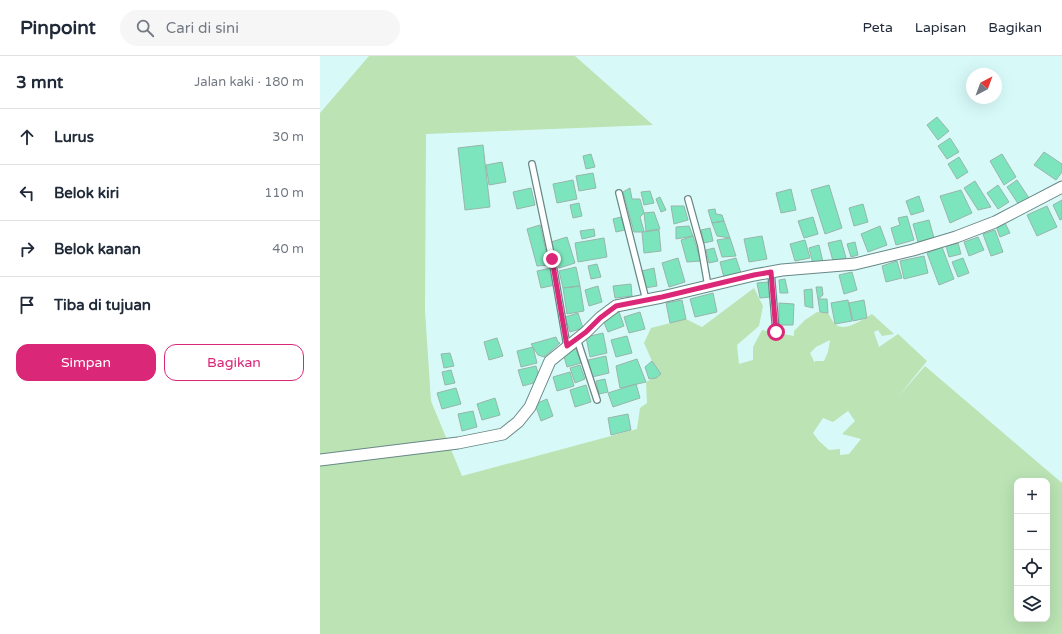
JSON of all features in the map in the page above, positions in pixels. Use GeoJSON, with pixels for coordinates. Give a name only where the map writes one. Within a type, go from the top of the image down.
{"type":"FeatureCollection","features":[{"type":"Feature","properties":{"kind":"street"},"geometry":{"type":"LineString","coordinates":[[320,460],[458,444],[503,434],[518,422],[530,407],[550,361],[616,306],[754,275],[855,264],[913,250],[995,222],[1062,186]]}},
{"type":"Feature","properties":{"kind":"lane"},"geometry":{"type":"LineString","coordinates":[[532,164],[552,259],[567,346]]}},
{"type":"Feature","properties":{"kind":"lane"},"geometry":{"type":"LineString","coordinates":[[619,193],[646,300]]}},
{"type":"Feature","properties":{"kind":"lane"},"geometry":{"type":"LineString","coordinates":[[688,199],[701,246],[708,286]]}},
{"type":"Feature","properties":{"kind":"lane"},"geometry":{"type":"LineString","coordinates":[[771,272],[776,332]]}},
{"type":"Feature","properties":{"kind":"lane"},"geometry":{"type":"LineString","coordinates":[[577,339],[596,400]]}},
{"type":"Feature","properties":{"kind":"green space"},"geometry":{"type":"Polygon","coordinates":[[[369,56],[575,56],[653,125],[426,134],[425,311],[431,401],[462,476],[637,429],[640,408],[647,403],[646,382],[661,374],[652,361],[644,343],[651,328],[686,319],[702,327],[754,288],[763,306],[759,326],[737,345],[739,364],[753,360],[753,347],[762,330],[794,336],[794,331],[805,320],[817,312],[828,313],[835,324],[844,327],[859,322],[872,314],[894,334],[882,336],[878,330],[874,332],[879,347],[898,334],[927,361],[898,397],[925,366],[1062,483],[1062,634],[320,634],[320,113],[369,56]],[[830,340],[816,347],[810,353],[815,363],[815,361],[824,361],[828,352],[830,340]],[[848,411],[833,422],[823,418],[813,433],[829,450],[840,449],[840,455],[849,454],[861,439],[842,434],[855,421],[848,411]]]}},
{"type":"Feature","properties":{"kind":"building"},"geometry":{"type":"Polygon","coordinates":[[[937,117],[949,131],[938,140],[927,125],[937,117]]]}},
{"type":"Feature","properties":{"kind":"building"},"geometry":{"type":"Polygon","coordinates":[[[950,138],[959,152],[947,159],[938,146],[950,138]]]}},
{"type":"Feature","properties":{"kind":"building"},"geometry":{"type":"Polygon","coordinates":[[[483,145],[490,207],[465,210],[458,148],[483,145]]]}},
{"type":"Feature","properties":{"kind":"building"},"geometry":{"type":"Polygon","coordinates":[[[1044,152],[1062,164],[1062,172],[1056,180],[1034,165],[1044,152]]]}},
{"type":"Feature","properties":{"kind":"building"},"geometry":{"type":"Polygon","coordinates":[[[591,154],[595,167],[586,169],[583,156],[591,154]]]}},
{"type":"Feature","properties":{"kind":"building"},"geometry":{"type":"Polygon","coordinates":[[[1002,154],[1016,177],[1004,185],[990,161],[1002,154]]]}},
{"type":"Feature","properties":{"kind":"building"},"geometry":{"type":"Polygon","coordinates":[[[959,157],[968,172],[957,179],[948,164],[959,157]]]}},
{"type":"Feature","properties":{"kind":"building"},"geometry":{"type":"Polygon","coordinates":[[[502,162],[506,182],[489,185],[486,165],[502,162]]]}},
{"type":"Feature","properties":{"kind":"building"},"geometry":{"type":"Polygon","coordinates":[[[593,173],[596,188],[579,191],[576,176],[593,173]]]}},
{"type":"Feature","properties":{"kind":"building"},"geometry":{"type":"Polygon","coordinates":[[[573,180],[577,199],[557,203],[553,184],[573,180]]]}},
{"type":"Feature","properties":{"kind":"building"},"geometry":{"type":"Polygon","coordinates":[[[1017,180],[1029,198],[1019,205],[1007,187],[1017,180]]]}},
{"type":"Feature","properties":{"kind":"building"},"geometry":{"type":"Polygon","coordinates":[[[975,181],[991,207],[978,210],[964,188],[975,181]]]}},
{"type":"Feature","properties":{"kind":"building"},"geometry":{"type":"Polygon","coordinates":[[[829,185],[842,228],[825,234],[811,190],[829,185]]]}},
{"type":"Feature","properties":{"kind":"building"},"geometry":{"type":"Polygon","coordinates":[[[998,185],[1009,202],[998,209],[987,193],[998,185]]]}},
{"type":"Feature","properties":{"kind":"building"},"geometry":{"type":"Polygon","coordinates":[[[531,188],[535,205],[517,209],[513,192],[531,188]]]}},
{"type":"Feature","properties":{"kind":"building"},"geometry":{"type":"Polygon","coordinates":[[[630,188],[632,199],[640,199],[644,213],[640,217],[644,231],[642,232],[634,232],[623,192],[630,188]]]}},
{"type":"Feature","properties":{"kind":"building"},"geometry":{"type":"Polygon","coordinates":[[[791,189],[796,210],[781,213],[776,193],[791,189]]]}},
{"type":"Feature","properties":{"kind":"building"},"geometry":{"type":"Polygon","coordinates":[[[961,190],[972,213],[950,223],[940,196],[961,190]]]}},
{"type":"Feature","properties":{"kind":"building"},"geometry":{"type":"Polygon","coordinates":[[[650,191],[654,203],[644,205],[641,192],[650,191]]]}},
{"type":"Feature","properties":{"kind":"building"},"geometry":{"type":"Polygon","coordinates":[[[919,196],[924,211],[911,215],[906,201],[919,196]]]}},
{"type":"Feature","properties":{"kind":"building"},"geometry":{"type":"Polygon","coordinates":[[[660,197],[666,210],[661,212],[656,199],[660,197]]]}},
{"type":"Feature","properties":{"kind":"building"},"geometry":{"type":"Polygon","coordinates":[[[1062,200],[1062,219],[1060,220],[1053,205],[1062,200]]]}},
{"type":"Feature","properties":{"kind":"building"},"geometry":{"type":"Polygon","coordinates":[[[579,203],[582,216],[573,218],[570,205],[579,203]]]}},
{"type":"Feature","properties":{"kind":"building"},"geometry":{"type":"Polygon","coordinates":[[[863,204],[868,222],[854,226],[849,208],[863,204]]]}},
{"type":"Feature","properties":{"kind":"building"},"geometry":{"type":"Polygon","coordinates":[[[671,206],[684,206],[688,220],[674,224],[671,206]]]}},
{"type":"Feature","properties":{"kind":"building"},"geometry":{"type":"Polygon","coordinates":[[[1047,206],[1057,227],[1037,236],[1027,215],[1047,206]]]}},
{"type":"Feature","properties":{"kind":"building"},"geometry":{"type":"Polygon","coordinates":[[[715,209],[716,214],[722,215],[724,221],[712,223],[708,210],[715,209]]]}},
{"type":"Feature","properties":{"kind":"building"},"geometry":{"type":"Polygon","coordinates":[[[654,212],[660,229],[646,231],[644,213],[654,212]]]}},
{"type":"Feature","properties":{"kind":"building"},"geometry":{"type":"Polygon","coordinates":[[[907,216],[914,240],[896,245],[891,228],[900,225],[898,218],[907,216]]]}},
{"type":"Feature","properties":{"kind":"building"},"geometry":{"type":"Polygon","coordinates":[[[621,217],[625,230],[616,232],[613,219],[621,217]]]}},
{"type":"Feature","properties":{"kind":"building"},"geometry":{"type":"Polygon","coordinates":[[[813,217],[818,234],[804,238],[798,221],[813,217]]]}},
{"type":"Feature","properties":{"kind":"building"},"geometry":{"type":"Polygon","coordinates":[[[929,220],[934,238],[918,242],[913,224],[929,220]]]}},
{"type":"Feature","properties":{"kind":"building"},"geometry":{"type":"Polygon","coordinates":[[[724,221],[730,238],[717,236],[712,223],[724,221]]]}},
{"type":"Feature","properties":{"kind":"building"},"geometry":{"type":"Polygon","coordinates":[[[1005,223],[1010,233],[1000,237],[996,226],[1005,223]]]}},
{"type":"Feature","properties":{"kind":"building"},"geometry":{"type":"Polygon","coordinates":[[[540,225],[549,265],[537,266],[527,229],[540,225]]]}},
{"type":"Feature","properties":{"kind":"building"},"geometry":{"type":"Polygon","coordinates":[[[689,226],[693,236],[676,239],[676,227],[689,226]]]}},
{"type":"Feature","properties":{"kind":"building"},"geometry":{"type":"Polygon","coordinates":[[[880,226],[887,245],[868,252],[861,234],[880,226]]]}},
{"type":"Feature","properties":{"kind":"building"},"geometry":{"type":"Polygon","coordinates":[[[710,228],[713,241],[704,243],[701,230],[710,228]]]}},
{"type":"Feature","properties":{"kind":"building"},"geometry":{"type":"Polygon","coordinates":[[[594,229],[595,236],[582,239],[580,231],[594,229]]]}},
{"type":"Feature","properties":{"kind":"building"},"geometry":{"type":"Polygon","coordinates":[[[659,230],[661,251],[644,253],[642,232],[659,230]]]}},
{"type":"Feature","properties":{"kind":"building"},"geometry":{"type":"Polygon","coordinates":[[[995,230],[1003,252],[991,256],[983,234],[995,230]]]}},
{"type":"Feature","properties":{"kind":"building"},"geometry":{"type":"Polygon","coordinates":[[[693,236],[701,261],[687,262],[681,240],[693,236]]]}},
{"type":"Feature","properties":{"kind":"building"},"geometry":{"type":"Polygon","coordinates":[[[762,236],[767,259],[749,262],[744,239],[762,236]]]}},
{"type":"Feature","properties":{"kind":"building"},"geometry":{"type":"Polygon","coordinates":[[[567,237],[575,263],[559,268],[551,242],[567,237]]]}},
{"type":"Feature","properties":{"kind":"building"},"geometry":{"type":"Polygon","coordinates":[[[978,237],[984,250],[969,256],[964,242],[978,237]]]}},
{"type":"Feature","properties":{"kind":"building"},"geometry":{"type":"Polygon","coordinates":[[[604,238],[607,257],[578,262],[575,243],[604,238]]]}},
{"type":"Feature","properties":{"kind":"building"},"geometry":{"type":"Polygon","coordinates":[[[730,238],[736,256],[722,257],[717,240],[730,238]]]}},
{"type":"Feature","properties":{"kind":"building"},"geometry":{"type":"Polygon","coordinates":[[[805,240],[810,258],[795,261],[790,244],[805,240]]]}},
{"type":"Feature","properties":{"kind":"building"},"geometry":{"type":"Polygon","coordinates":[[[841,240],[846,258],[833,261],[828,243],[841,240]]]}},
{"type":"Feature","properties":{"kind":"building"},"geometry":{"type":"Polygon","coordinates":[[[855,242],[858,255],[851,257],[847,244],[855,242]]]}},
{"type":"Feature","properties":{"kind":"building"},"geometry":{"type":"Polygon","coordinates":[[[958,243],[961,254],[949,257],[946,246],[958,243]]]}},
{"type":"Feature","properties":{"kind":"building"},"geometry":{"type":"Polygon","coordinates":[[[819,245],[823,262],[813,264],[809,248],[819,245]]]}},
{"type":"Feature","properties":{"kind":"building"},"geometry":{"type":"Polygon","coordinates":[[[942,247],[954,279],[939,285],[927,253],[942,247]]]}},
{"type":"Feature","properties":{"kind":"building"},"geometry":{"type":"Polygon","coordinates":[[[714,248],[718,261],[709,263],[706,250],[714,248]]]}},
{"type":"Feature","properties":{"kind":"building"},"geometry":{"type":"Polygon","coordinates":[[[924,256],[928,273],[904,279],[900,261],[924,256]]]}},
{"type":"Feature","properties":{"kind":"building"},"geometry":{"type":"Polygon","coordinates":[[[678,258],[685,282],[669,287],[662,263],[678,258]]]}},
{"type":"Feature","properties":{"kind":"building"},"geometry":{"type":"Polygon","coordinates":[[[736,258],[741,273],[724,278],[720,262],[736,258]]]}},
{"type":"Feature","properties":{"kind":"building"},"geometry":{"type":"Polygon","coordinates":[[[963,258],[969,273],[958,277],[952,262],[963,258]]]}},
{"type":"Feature","properties":{"kind":"building"},"geometry":{"type":"Polygon","coordinates":[[[897,261],[902,278],[886,282],[882,266],[897,261]]]}},
{"type":"Feature","properties":{"kind":"building"},"geometry":{"type":"Polygon","coordinates":[[[597,264],[601,277],[591,279],[588,266],[597,264]]]}},
{"type":"Feature","properties":{"kind":"building"},"geometry":{"type":"Polygon","coordinates":[[[576,267],[580,286],[563,288],[559,271],[576,267]]]}},
{"type":"Feature","properties":{"kind":"building"},"geometry":{"type":"Polygon","coordinates":[[[551,268],[555,285],[541,288],[537,271],[551,268]]]}},
{"type":"Feature","properties":{"kind":"building"},"geometry":{"type":"Polygon","coordinates":[[[654,268],[657,286],[645,288],[642,271],[654,268]]]}},
{"type":"Feature","properties":{"kind":"building"},"geometry":{"type":"Polygon","coordinates":[[[852,272],[857,290],[844,294],[839,275],[852,272]]]}},
{"type":"Feature","properties":{"kind":"building"},"geometry":{"type":"Polygon","coordinates":[[[785,279],[788,293],[780,293],[779,280],[785,279]]]}},
{"type":"Feature","properties":{"kind":"building"},"geometry":{"type":"Polygon","coordinates":[[[768,282],[771,297],[760,298],[757,283],[768,282]]]}},
{"type":"Feature","properties":{"kind":"building"},"geometry":{"type":"Polygon","coordinates":[[[631,284],[632,296],[615,298],[613,286],[631,284]]]}},
{"type":"Feature","properties":{"kind":"building"},"geometry":{"type":"Polygon","coordinates":[[[580,286],[584,311],[567,314],[563,288],[580,286]]]}},
{"type":"Feature","properties":{"kind":"building"},"geometry":{"type":"Polygon","coordinates":[[[598,286],[602,302],[589,306],[585,290],[598,286]]]}},
{"type":"Feature","properties":{"kind":"building"},"geometry":{"type":"Polygon","coordinates":[[[816,287],[822,287],[823,295],[818,299],[816,287]]]}},
{"type":"Feature","properties":{"kind":"building"},"geometry":{"type":"Polygon","coordinates":[[[812,289],[813,308],[805,306],[804,290],[812,289]]]}},
{"type":"Feature","properties":{"kind":"building"},"geometry":{"type":"Polygon","coordinates":[[[713,293],[717,312],[695,317],[690,299],[713,293]]]}},
{"type":"Feature","properties":{"kind":"building"},"geometry":{"type":"Polygon","coordinates":[[[818,299],[827,299],[828,313],[820,312],[818,299]]]}},
{"type":"Feature","properties":{"kind":"building"},"geometry":{"type":"Polygon","coordinates":[[[682,300],[686,319],[670,323],[666,303],[682,300]]]}},
{"type":"Feature","properties":{"kind":"building"},"geometry":{"type":"Polygon","coordinates":[[[848,300],[852,321],[835,324],[831,303],[848,300]]]}},
{"type":"Feature","properties":{"kind":"building"},"geometry":{"type":"Polygon","coordinates":[[[864,300],[867,318],[853,321],[849,303],[864,300]]]}},
{"type":"Feature","properties":{"kind":"building"},"geometry":{"type":"Polygon","coordinates":[[[779,303],[794,304],[793,325],[779,325],[779,303]]]}},
{"type":"Feature","properties":{"kind":"building"},"geometry":{"type":"Polygon","coordinates":[[[619,312],[624,326],[608,332],[602,318],[619,312]]]}},
{"type":"Feature","properties":{"kind":"building"},"geometry":{"type":"Polygon","coordinates":[[[640,312],[645,329],[629,333],[624,317],[640,312]]]}},
{"type":"Feature","properties":{"kind":"building"},"geometry":{"type":"Polygon","coordinates":[[[578,313],[583,328],[570,332],[565,317],[578,313]]]}},
{"type":"Feature","properties":{"kind":"building"},"geometry":{"type":"Polygon","coordinates":[[[603,333],[607,353],[590,357],[586,337],[603,333]]]}},
{"type":"Feature","properties":{"kind":"building"},"geometry":{"type":"Polygon","coordinates":[[[627,336],[632,353],[616,357],[611,340],[627,336]]]}},
{"type":"Feature","properties":{"kind":"building"},"geometry":{"type":"Polygon","coordinates":[[[556,337],[560,343],[544,357],[538,355],[531,344],[556,337]]]}},
{"type":"Feature","properties":{"kind":"building"},"geometry":{"type":"Polygon","coordinates":[[[497,338],[503,356],[489,360],[484,342],[497,338]]]}},
{"type":"Feature","properties":{"kind":"building"},"geometry":{"type":"Polygon","coordinates":[[[533,347],[537,363],[521,367],[517,351],[533,347]]]}},
{"type":"Feature","properties":{"kind":"building"},"geometry":{"type":"Polygon","coordinates":[[[576,349],[581,363],[567,367],[563,353],[576,349]]]}},
{"type":"Feature","properties":{"kind":"building"},"geometry":{"type":"Polygon","coordinates":[[[450,353],[454,366],[444,368],[441,354],[450,353]]]}},
{"type":"Feature","properties":{"kind":"building"},"geometry":{"type":"Polygon","coordinates":[[[606,356],[609,373],[592,377],[588,360],[606,356]]]}},
{"type":"Feature","properties":{"kind":"building"},"geometry":{"type":"Polygon","coordinates":[[[637,359],[646,382],[620,388],[616,366],[637,359]]]}},
{"type":"Feature","properties":{"kind":"building"},"geometry":{"type":"Polygon","coordinates":[[[652,361],[661,374],[656,378],[649,379],[645,367],[652,361]]]}},
{"type":"Feature","properties":{"kind":"building"},"geometry":{"type":"Polygon","coordinates":[[[580,365],[585,379],[575,383],[570,368],[580,365]]]}},
{"type":"Feature","properties":{"kind":"building"},"geometry":{"type":"Polygon","coordinates":[[[536,366],[540,381],[523,386],[518,370],[536,366]]]}},
{"type":"Feature","properties":{"kind":"building"},"geometry":{"type":"Polygon","coordinates":[[[451,370],[455,383],[445,385],[442,372],[451,370]]]}},
{"type":"Feature","properties":{"kind":"building"},"geometry":{"type":"Polygon","coordinates":[[[570,372],[574,386],[557,391],[553,377],[570,372]]]}},
{"type":"Feature","properties":{"kind":"building"},"geometry":{"type":"Polygon","coordinates":[[[605,379],[608,392],[599,394],[596,381],[605,379]]]}},
{"type":"Feature","properties":{"kind":"building"},"geometry":{"type":"Polygon","coordinates":[[[636,384],[640,398],[613,407],[608,393],[636,384]]]}},
{"type":"Feature","properties":{"kind":"building"},"geometry":{"type":"Polygon","coordinates":[[[586,385],[591,402],[575,407],[570,390],[586,385]]]}},
{"type":"Feature","properties":{"kind":"building"},"geometry":{"type":"Polygon","coordinates":[[[456,388],[461,404],[442,409],[437,393],[456,388]]]}},
{"type":"Feature","properties":{"kind":"building"},"geometry":{"type":"Polygon","coordinates":[[[495,398],[500,415],[482,420],[477,404],[495,398]]]}},
{"type":"Feature","properties":{"kind":"building"},"geometry":{"type":"Polygon","coordinates":[[[547,399],[553,416],[541,421],[535,404],[547,399]]]}},
{"type":"Feature","properties":{"kind":"building"},"geometry":{"type":"Polygon","coordinates":[[[473,411],[477,427],[462,431],[458,414],[473,411]]]}},
{"type":"Feature","properties":{"kind":"building"},"geometry":{"type":"Polygon","coordinates":[[[628,414],[631,430],[611,435],[608,418],[628,414]]]}},
{"type":"Feature","properties":{"kind":"route"},"geometry":{"type":"LineString","coordinates":[[552,259],[567,346],[616,306],[771,272],[776,332]]}}]}
